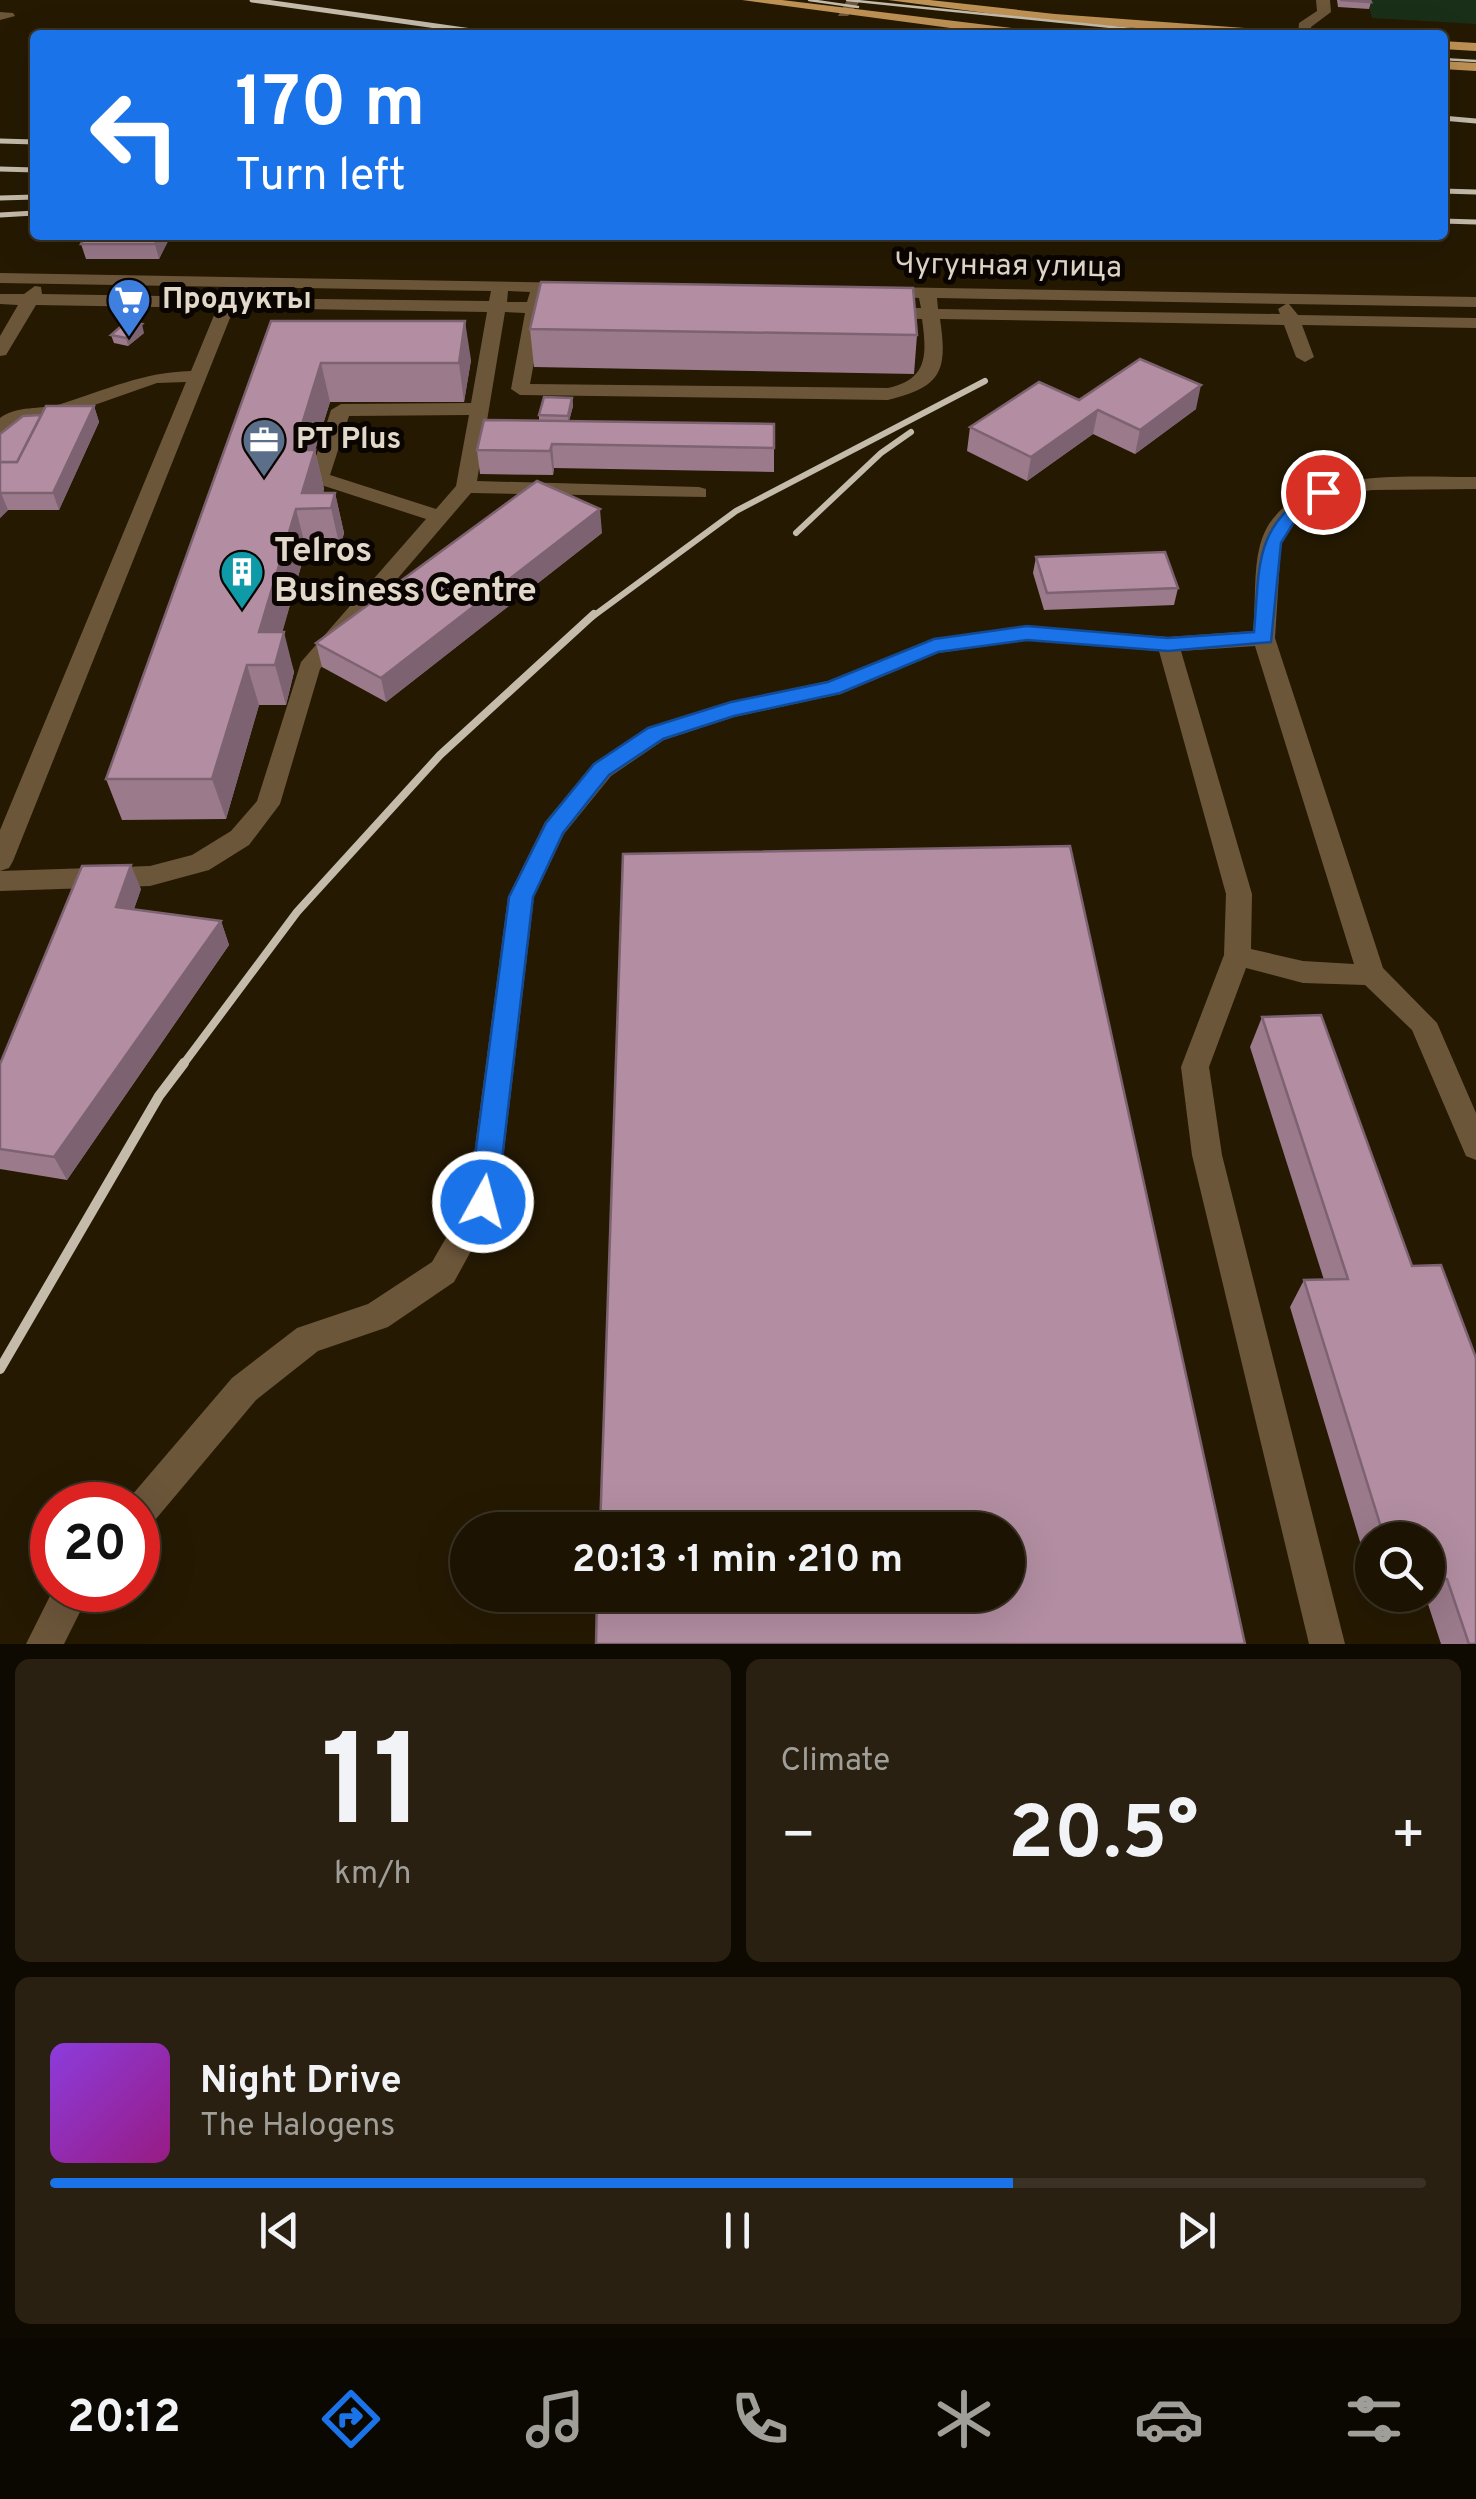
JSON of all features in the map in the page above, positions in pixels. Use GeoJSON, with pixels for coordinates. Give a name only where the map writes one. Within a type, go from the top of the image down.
{"type":"FeatureCollection","features":[{"type":"Feature","properties":{"kind":"main road"},"geometry":{"type":"LineString","coordinates":[[749,0],[996,30]]}},
{"type":"Feature","properties":{"kind":"main road"},"geometry":{"type":"LineString","coordinates":[[895,0],[1055,18],[1219,30]]}},
{"type":"Feature","properties":{"kind":"main road"},"geometry":{"type":"LineString","coordinates":[[1448,45],[1476,47]]}},
{"type":"Feature","properties":{"kind":"main road"},"geometry":{"type":"LineString","coordinates":[[1448,65],[1476,67]]}},
{"type":"Feature","properties":{"kind":"street"},"geometry":{"type":"LineString","coordinates":[[844,12],[854,0]]}},
{"type":"Feature","properties":{"kind":"street"},"geometry":{"type":"LineString","coordinates":[[1304,30],[1304,26],[1324,12],[1323,0]]}},
{"type":"Feature","properties":{"kind":"street"},"geometry":{"type":"LineString","coordinates":[[0,278],[497,307],[594,308]]}},
{"type":"Feature","properties":{"kind":"street"},"geometry":{"type":"LineString","coordinates":[[0,351],[44,279]]}},
{"type":"Feature","properties":{"kind":"street"},"geometry":{"type":"LineString","coordinates":[[0,881],[150,876],[200,864],[240,838],[268,804],[309,667],[466,487],[501,286]]}},
{"type":"Feature","properties":{"kind":"street"},"geometry":{"type":"LineString","coordinates":[[0,299],[501,286],[598,288]]}},
{"type":"Feature","properties":{"kind":"street"},"geometry":{"type":"LineString","coordinates":[[539,287],[520,390],[888,394],[910,391],[927,382],[936,369],[927,293]]}},
{"type":"Feature","properties":{"kind":"street"},"geometry":{"type":"LineString","coordinates":[[0,861],[232,292]]}},
{"type":"Feature","properties":{"kind":"street","name":"Чугунная улица"},"geometry":{"type":"LineString","coordinates":[[869,292],[1476,302]]}},
{"type":"Feature","properties":{"kind":"street"},"geometry":{"type":"LineString","coordinates":[[1284,299],[1305,357]]}},
{"type":"Feature","properties":{"kind":"street","name":"Чугунная улица"},"geometry":{"type":"LineString","coordinates":[[870,312],[1476,323]]}},
{"type":"Feature","properties":{"kind":"street"},"geometry":{"type":"LineString","coordinates":[[5,420],[59,411],[155,377],[196,376]]}},
{"type":"Feature","properties":{"kind":"street"},"geometry":{"type":"LineString","coordinates":[[440,516],[319,478],[341,410],[480,409]]}},
{"type":"Feature","properties":{"kind":"street"},"geometry":{"type":"LineString","coordinates":[[1476,482],[1372,484],[1323,492],[1292,511],[1272,543],[1264,638],[1371,974],[1424,1022],[1476,1147]]}},
{"type":"Feature","properties":{"kind":"street"},"geometry":{"type":"LineString","coordinates":[[466,487],[700,493]]}},
{"type":"Feature","properties":{"kind":"street"},"geometry":{"type":"LineString","coordinates":[[160,1488],[244,1388],[308,1338],[377,1316],[442,1272],[483,1202],[521,897],[554,829],[602,770],[656,734],[731,710],[833,688],[934,646],[1027,633],[1168,644],[1264,638]]}},
{"type":"Feature","properties":{"kind":"street"},"geometry":{"type":"LineString","coordinates":[[1168,644],[1239,894],[1237,955],[1195,1067],[1207,1155],[1327,1644]]}},
{"type":"Feature","properties":{"kind":"street"},"geometry":{"type":"LineString","coordinates":[[1237,955],[1283,971],[1327,978],[1371,974]]}},
{"type":"Feature","properties":{"kind":"street"},"geometry":{"type":"LineString","coordinates":[[44,1644],[61,1612]]}},
{"type":"Feature","properties":{"kind":"green space"},"geometry":{"type":"Polygon","coordinates":[[[1367,0],[1476,0],[1476,24],[1372,18],[1367,0]]]}},
{"type":"Feature","properties":{"kind":"building"},"geometry":{"type":"Polygon","coordinates":[[[83,240],[157,240],[155,244],[81,244],[83,240]]]}},
{"type":"Feature","properties":{"kind":"building"},"geometry":{"type":"Polygon","coordinates":[[[541,282],[913,288],[917,335],[530,329],[541,282]]]}},
{"type":"Feature","properties":{"kind":"building"},"geometry":{"type":"Polygon","coordinates":[[[127,321],[142,324],[126,338],[111,335],[127,321]]]}},
{"type":"Feature","properties":{"kind":"building","name":"Telros Business Centre"},"geometry":{"type":"Polygon","coordinates":[[[271,321],[465,321],[459,363],[321,363],[294,450],[315,450],[302,493],[335,493],[331,508],[296,509],[259,632],[284,632],[275,665],[247,665],[212,779],[106,779],[271,321]]]}},
{"type":"Feature","properties":{"kind":"building"},"geometry":{"type":"Polygon","coordinates":[[[1140,359],[1201,385],[1140,430],[1098,410],[1031,457],[970,427],[1039,382],[1079,400],[1140,359]]]}},
{"type":"Feature","properties":{"kind":"building"},"geometry":{"type":"Polygon","coordinates":[[[544,397],[572,398],[568,416],[539,415],[544,397]]]}},
{"type":"Feature","properties":{"kind":"building"},"geometry":{"type":"Polygon","coordinates":[[[46,406],[94,406],[53,493],[0,495],[0,462],[17,462],[46,406]]]}},
{"type":"Feature","properties":{"kind":"building"},"geometry":{"type":"Polygon","coordinates":[[[41,415],[17,462],[0,462],[0,434],[23,416],[41,415]]]}},
{"type":"Feature","properties":{"kind":"building"},"geometry":{"type":"Polygon","coordinates":[[[484,420],[774,424],[774,448],[552,444],[550,451],[477,450],[484,420]]]}},
{"type":"Feature","properties":{"kind":"building"},"geometry":{"type":"Polygon","coordinates":[[[537,481],[600,509],[381,678],[316,643],[537,481]]]}},
{"type":"Feature","properties":{"kind":"building"},"geometry":{"type":"Polygon","coordinates":[[[1165,552],[1178,588],[1047,593],[1036,557],[1165,552]]]}},
{"type":"Feature","properties":{"kind":"building"},"geometry":{"type":"Polygon","coordinates":[[[1070,846],[1245,1644],[596,1644],[597,1612],[1025,1612],[1025,1512],[601,1512],[623,854],[1070,846]]]}},
{"type":"Feature","properties":{"kind":"building"},"geometry":{"type":"Polygon","coordinates":[[[131,865],[116,907],[221,921],[54,1157],[0,1149],[0,1064],[82,866],[131,865]]]}},
{"type":"Feature","properties":{"kind":"building"},"geometry":{"type":"Polygon","coordinates":[[[1321,1015],[1412,1266],[1441,1265],[1476,1358],[1476,1644],[1469,1644],[1445,1579],[1445,1522],[1379,1522],[1304,1280],[1348,1279],[1262,1017],[1321,1015]]]}},
{"type":"Feature","properties":{"kind":"tram line"},"geometry":{"type":"LineString","coordinates":[[809,0],[858,7]]}},
{"type":"Feature","properties":{"kind":"tram line"},"geometry":{"type":"LineString","coordinates":[[847,0],[1141,30]]}},
{"type":"Feature","properties":{"kind":"tram line"},"geometry":{"type":"LineString","coordinates":[[1448,59],[1476,61]]}},
{"type":"Feature","properties":{"kind":"railway"},"geometry":{"type":"LineString","coordinates":[[252,0],[465,30]]}},
{"type":"Feature","properties":{"kind":"railway"},"geometry":{"type":"LineString","coordinates":[[1448,119],[1476,121]]}},
{"type":"Feature","properties":{"kind":"railway"},"geometry":{"type":"LineString","coordinates":[[0,141],[30,142]]}},
{"type":"Feature","properties":{"kind":"railway"},"geometry":{"type":"LineString","coordinates":[[0,169],[30,170]]}},
{"type":"Feature","properties":{"kind":"railway"},"geometry":{"type":"LineString","coordinates":[[1448,191],[1476,192]]}},
{"type":"Feature","properties":{"kind":"railway"},"geometry":{"type":"LineString","coordinates":[[0,198],[30,197]]}},
{"type":"Feature","properties":{"kind":"railway"},"geometry":{"type":"LineString","coordinates":[[0,215],[30,213]]}},
{"type":"Feature","properties":{"kind":"railway"},"geometry":{"type":"LineString","coordinates":[[1448,221],[1476,222]]}},
{"type":"Feature","properties":{"kind":"railway"},"geometry":{"type":"LineString","coordinates":[[592,617],[736,511],[985,381]]}},
{"type":"Feature","properties":{"kind":"railway"},"geometry":{"type":"LineString","coordinates":[[796,533],[881,453],[911,432]]}},
{"type":"Feature","properties":{"kind":"railway"},"geometry":{"type":"LineString","coordinates":[[182,1066],[297,912],[440,755],[594,614]]}},
{"type":"Feature","properties":{"kind":"railway"},"geometry":{"type":"LineString","coordinates":[[0,1369],[159,1096],[184,1063]]}},
{"type":"Feature","properties":{"kind":"place","name":"Продукты"},"geometry":{"type":"Point","coordinates":[129,338]}},
{"type":"Feature","properties":{"kind":"place","name":"PT Plus"},"geometry":{"type":"Point","coordinates":[264,478]}},
{"type":"Feature","properties":{"kind":"place","name":"Telros Business Centre"},"geometry":{"type":"Point","coordinates":[242,610]}},
{"type":"Feature","properties":{"kind":"route"},"geometry":{"type":"LineString","coordinates":[[483,1202],[521,897],[554,829],[602,770],[656,734],[731,710],[833,688],[934,646],[1027,633],[1168,644],[1264,638],[1272,543],[1292,511],[1323,492]]}}]}
